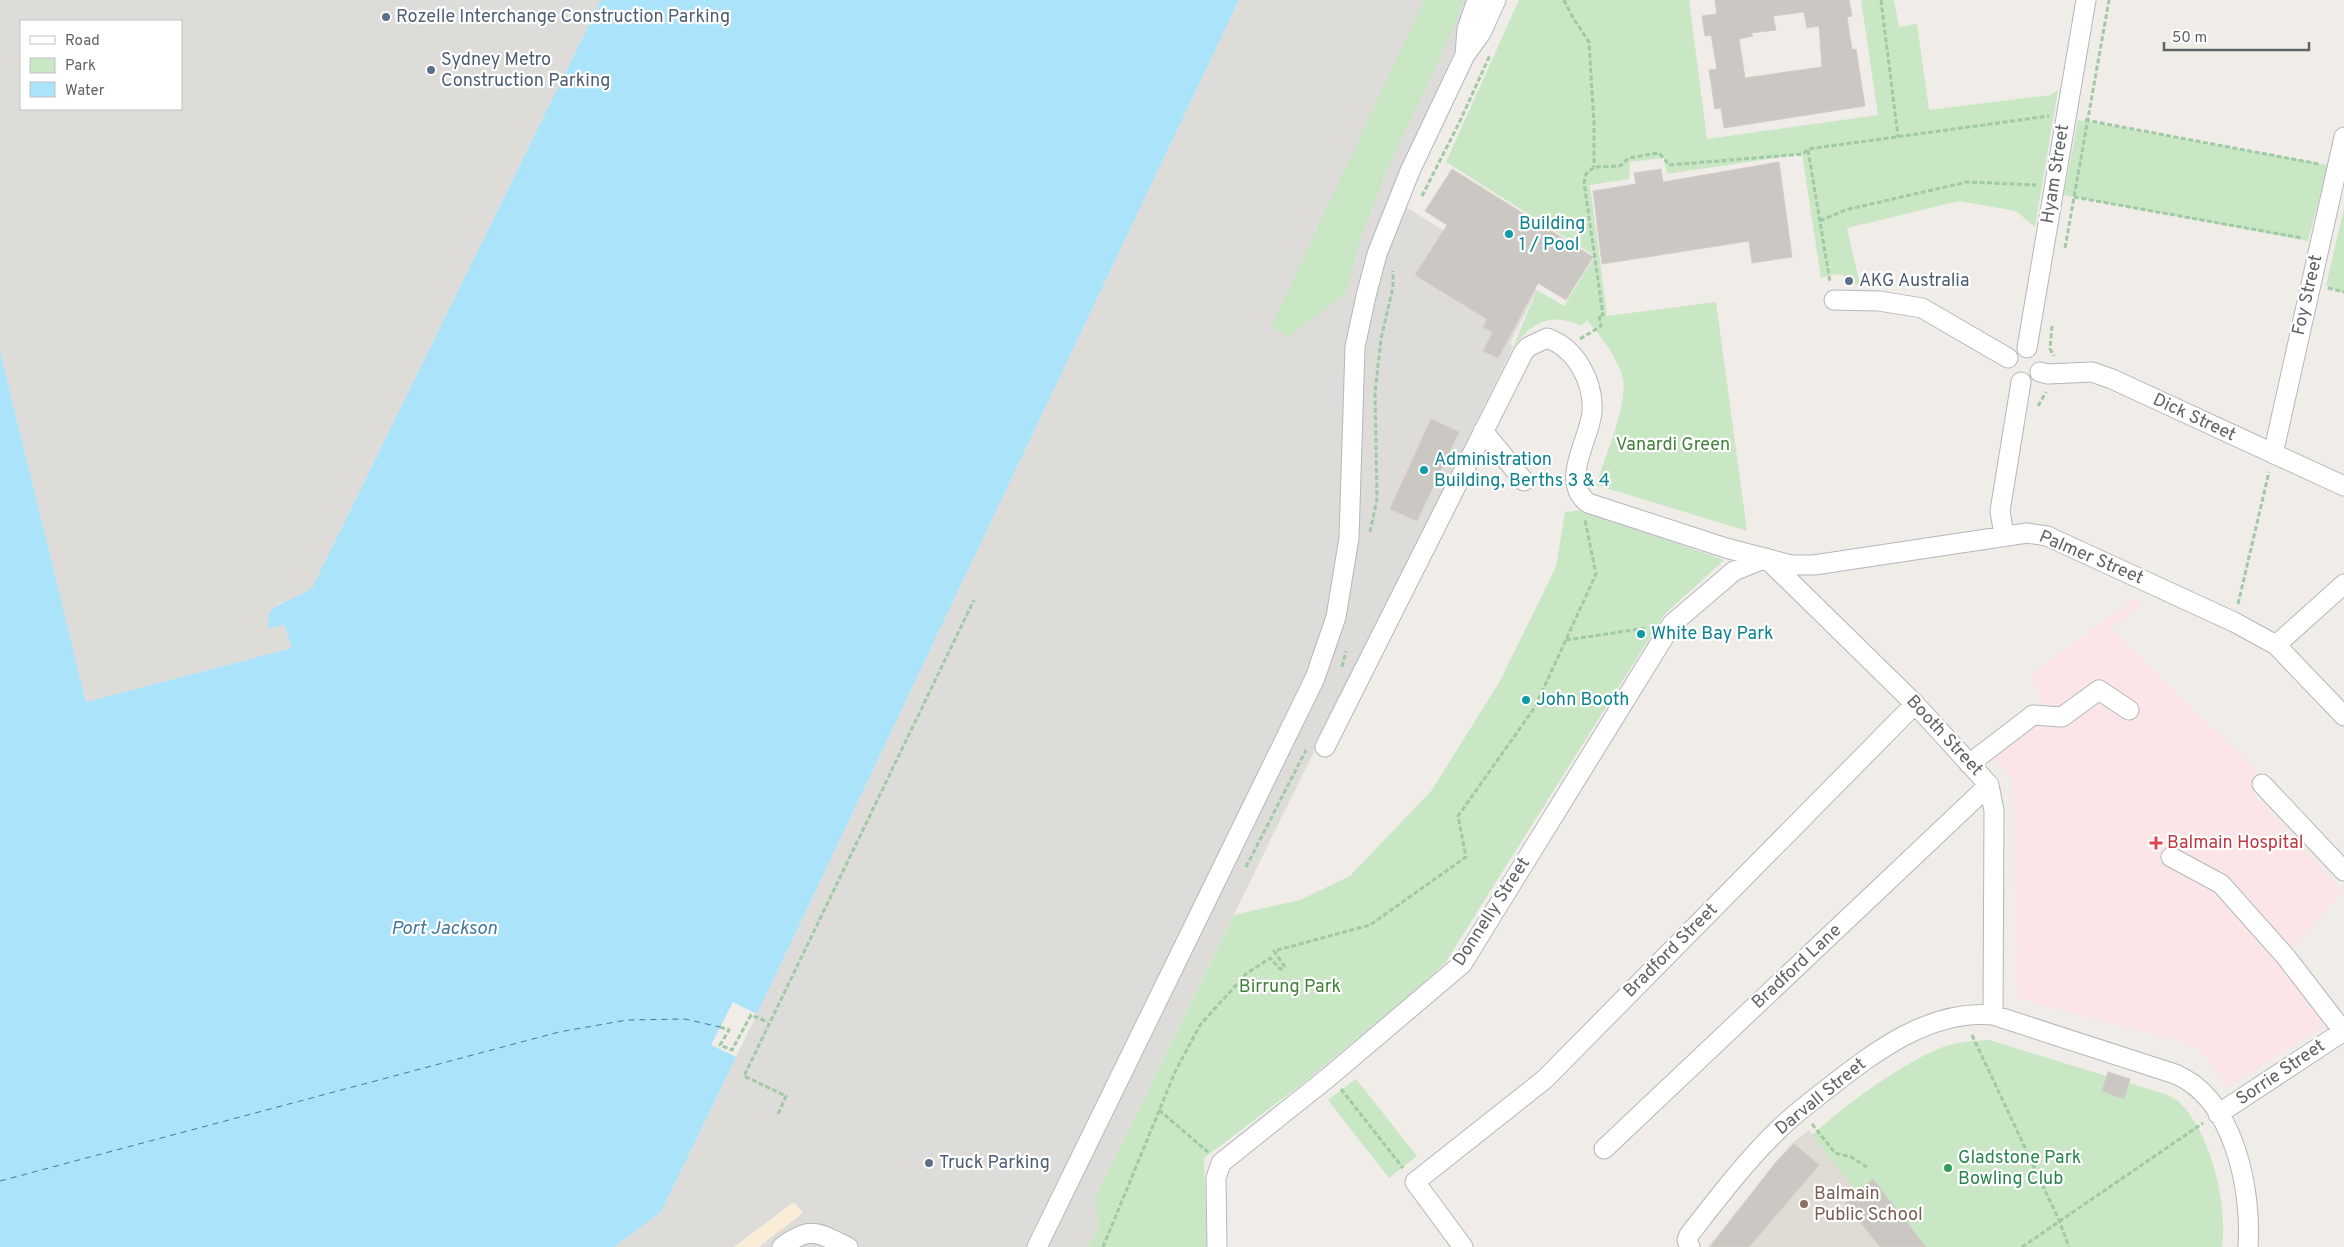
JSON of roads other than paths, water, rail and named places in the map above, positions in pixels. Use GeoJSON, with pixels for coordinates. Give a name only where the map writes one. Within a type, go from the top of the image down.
{"type":"FeatureCollection","features":[{"type":"Feature","properties":{"kind":"street"},"geometry":{"type":"LineString","coordinates":[[1037,1247],[1316,678],[1336,617],[1349,538],[1351,424],[1355,346],[1359,324],[1378,254],[1395,207],[1465,55],[1481,33],[1496,0]]}},
{"type":"Feature","properties":{"kind":"street","name":"Hyam Street"},"geometry":{"type":"LineString","coordinates":[[2027,348],[2052,193],[2057,116],[2086,0]]}},
{"type":"Feature","properties":{"kind":"street"},"geometry":{"type":"LineString","coordinates":[[1465,55],[1465,41],[1474,4]]}},
{"type":"Feature","properties":{"kind":"street","name":"Foy Street"},"geometry":{"type":"LineString","coordinates":[[2273,454],[2344,137]]}},
{"type":"Feature","properties":{"kind":"street"},"geometry":{"type":"LineString","coordinates":[[1834,300],[1879,301],[1922,308],[2008,358]]}},
{"type":"Feature","properties":{"kind":"street","name":"Booth Street"},"geometry":{"type":"LineString","coordinates":[[1484,431],[1522,353],[1528,347],[1547,338],[1559,342],[1568,349],[1579,364],[1587,382],[1592,412],[1576,474],[1578,487],[1583,499],[1596,506],[1766,558],[1915,704],[1989,785],[1994,811],[1993,1015]]}},
{"type":"Feature","properties":{"kind":"street"},"geometry":{"type":"LineString","coordinates":[[2032,349],[2042,362],[2040,372],[2032,380],[2021,382],[2011,376],[2007,364],[2008,358],[2016,350],[2032,349]]}},
{"type":"Feature","properties":{"kind":"street","name":"Dick Street"},"geometry":{"type":"LineString","coordinates":[[2040,372],[2048,374],[2092,372],[2344,486]]}},
{"type":"Feature","properties":{"kind":"street"},"geometry":{"type":"LineString","coordinates":[[2004,535],[2000,511],[2021,382]]}},
{"type":"Feature","properties":{"kind":"street"},"geometry":{"type":"LineString","coordinates":[[1316,748],[1484,431],[1524,481]]}},
{"type":"Feature","properties":{"kind":"street","name":"Palmer Street"},"geometry":{"type":"LineString","coordinates":[[1766,558],[1791,565],[1814,565],[2004,535],[2031,532],[2047,536],[2234,622],[2276,645],[2344,716]]}},
{"type":"Feature","properties":{"kind":"street","name":"Donnelly Street"},"geometry":{"type":"LineString","coordinates":[[1217,1247],[1216,1178],[1222,1163],[1330,1076],[1462,964],[1672,624],[1734,571],[1766,558]]}},
{"type":"Feature","properties":{"kind":"street"},"geometry":{"type":"LineString","coordinates":[[2276,645],[2344,584]]}},
{"type":"Feature","properties":{"kind":"street"},"geometry":{"type":"LineString","coordinates":[[1969,764],[2033,715],[2062,717],[2099,690],[2129,710]]}},
{"type":"Feature","properties":{"kind":"street","name":"Bradford Street"},"geometry":{"type":"LineString","coordinates":[[1453,1244],[1415,1182],[1545,1079],[1915,704]]}},
{"type":"Feature","properties":{"kind":"street"},"geometry":{"type":"LineString","coordinates":[[2262,784],[2344,870]]}},
{"type":"Feature","properties":{"kind":"street","name":"Bradford Lane"},"geometry":{"type":"LineString","coordinates":[[1604,1149],[1989,785]]}},
{"type":"Feature","properties":{"kind":"street"},"geometry":{"type":"LineString","coordinates":[[2171,857],[2221,884],[2286,957],[2344,1031]]}},
{"type":"Feature","properties":{"kind":"street","name":"Darvall Street"},"geometry":{"type":"LineString","coordinates":[[1688,1244],[1724,1190],[1778,1130],[1848,1072],[1890,1044],[1924,1027],[1960,1015],[1974,1013],[1993,1015]]}},
{"type":"Feature","properties":{"kind":"street"},"geometry":{"type":"LineString","coordinates":[[1993,1015],[2184,1077],[2202,1092],[2211,1119],[2240,1161],[2250,1225],[2248,1247]]}},
{"type":"Feature","properties":{"kind":"street","name":"Sorrie Street"},"geometry":{"type":"LineString","coordinates":[[2211,1119],[2344,1031]]}},
{"type":"Feature","properties":{"kind":"street"},"geometry":{"type":"LineString","coordinates":[[782,1247],[807,1232],[820,1234],[848,1247]]}},
{"type":"Feature","properties":{"kind":"water","name":"Port Jackson"},"geometry":{"type":"Polygon","coordinates":[[[601,0],[1239,0],[661,1212],[614,1247],[0,1247],[0,351],[86,702],[292,648],[284,625],[268,628],[269,612],[278,605],[312,588],[601,0]]]}},
{"type":"Feature","properties":{"kind":"place","name":"Rozelle Interchange Construction Parking"},"geometry":{"type":"Point","coordinates":[386,17]}},
{"type":"Feature","properties":{"kind":"place","name":"Sydney Metro Construction Parking"},"geometry":{"type":"Point","coordinates":[431,70]}},
{"type":"Feature","properties":{"kind":"place","name":"Building 1 / Pool"},"geometry":{"type":"Point","coordinates":[1509,234]}},
{"type":"Feature","properties":{"kind":"place","name":"AKG Australia"},"geometry":{"type":"Point","coordinates":[1849,281]}},
{"type":"Feature","properties":{"kind":"place","name":"Administration Building, Berths 3 & 4"},"geometry":{"type":"Point","coordinates":[1424,470]}},
{"type":"Feature","properties":{"kind":"place","name":"White Bay Park"},"geometry":{"type":"Point","coordinates":[1641,634]}},
{"type":"Feature","properties":{"kind":"place","name":"John Booth"},"geometry":{"type":"Point","coordinates":[1526,700]}},
{"type":"Feature","properties":{"kind":"place","name":"Balmain Hospital"},"geometry":{"type":"Point","coordinates":[2156,843]}},
{"type":"Feature","properties":{"kind":"place","name":"Truck Parking"},"geometry":{"type":"Point","coordinates":[929,1163]}},
{"type":"Feature","properties":{"kind":"place","name":"Gladstone Park Bowling Club"},"geometry":{"type":"Point","coordinates":[1948,1168]}},
{"type":"Feature","properties":{"kind":"place","name":"Balmain Public School"},"geometry":{"type":"Point","coordinates":[1804,1204]}},
{"type":"Feature","properties":{"kind":"park label","name":"Vanardi Green"},"geometry":{"type":"Point","coordinates":[1673,445]}},
{"type":"Feature","properties":{"kind":"park label","name":"Birrung Park"},"geometry":{"type":"Point","coordinates":[1290,987]}}]}
